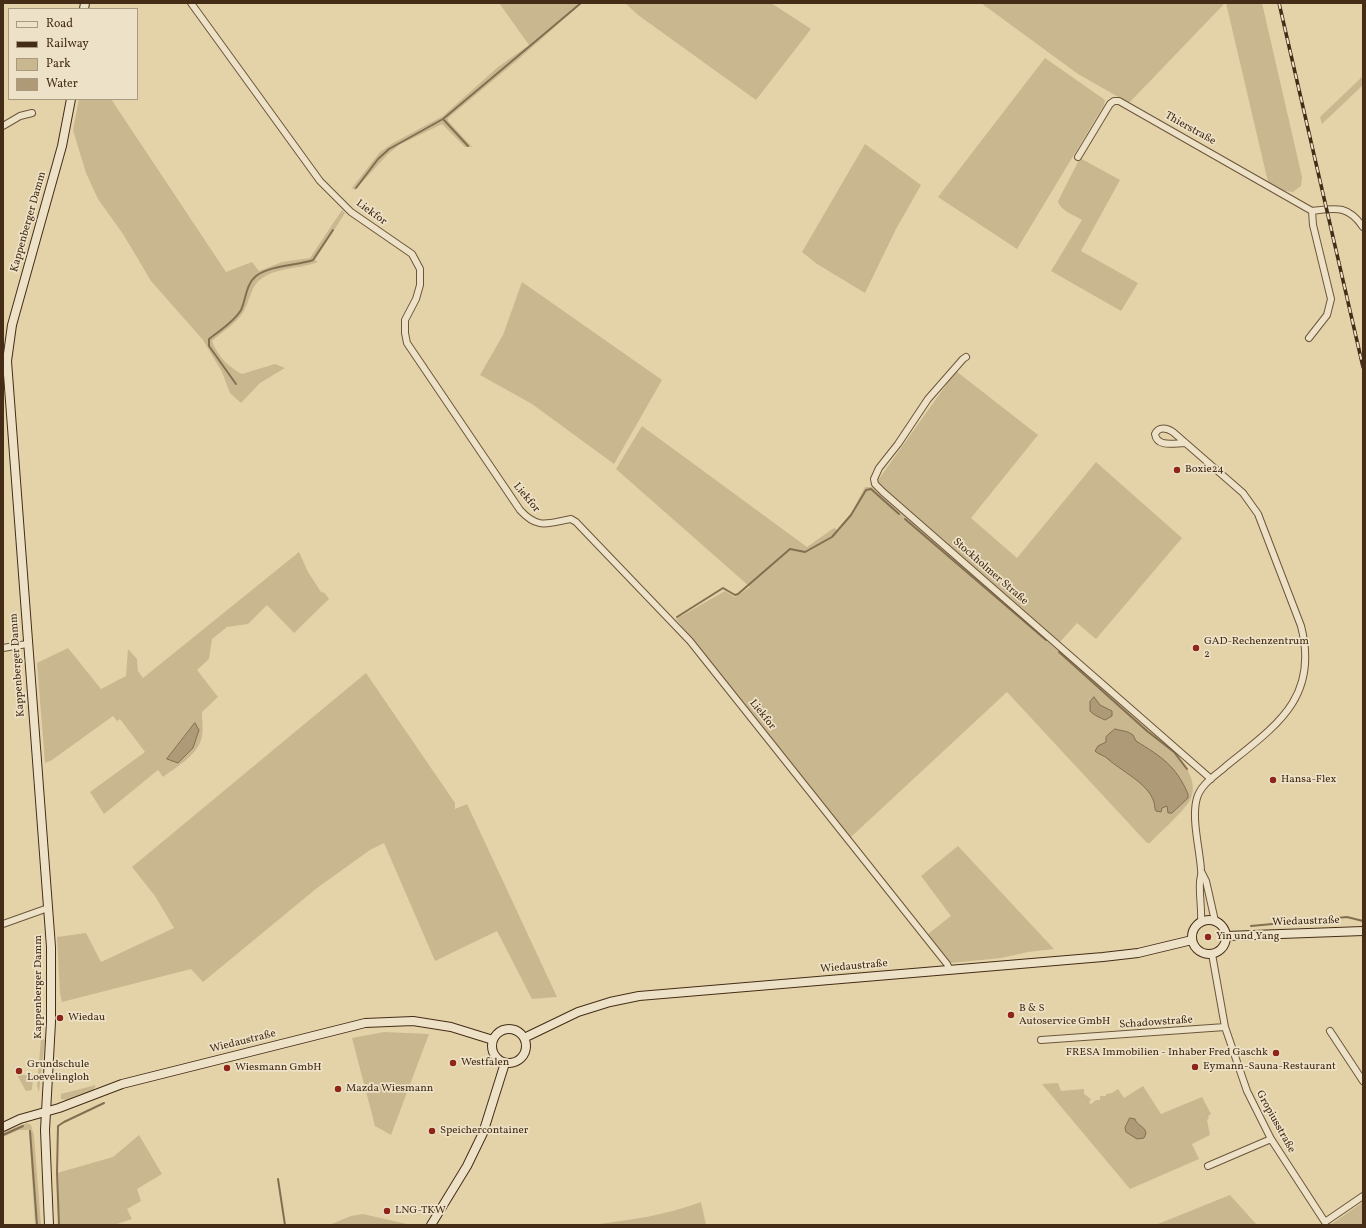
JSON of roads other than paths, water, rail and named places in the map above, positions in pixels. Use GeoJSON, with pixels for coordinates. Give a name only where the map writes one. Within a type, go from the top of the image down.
{"type":"FeatureCollection","features":[{"type":"Feature","properties":{"kind":"main road","name":"Kappenberger Damm"},"geometry":{"type":"LineString","coordinates":[[45,1112],[51,986],[48,908],[27,644],[7,361],[12,324],[72,100]]}},
{"type":"Feature","properties":{"kind":"main road"},"geometry":{"type":"LineString","coordinates":[[1207,920],[1215,921],[1224,928],[1226,936],[1224,945],[1212,954],[1206,954],[1197,949],[1192,940],[1194,930],[1201,922],[1207,920]]}},
{"type":"Feature","properties":{"kind":"main road","name":"Wiedaustraße"},"geometry":{"type":"LineString","coordinates":[[1226,936],[1363,931]]}},
{"type":"Feature","properties":{"kind":"main road","name":"Wiedaustraße"},"geometry":{"type":"LineString","coordinates":[[524,1038],[578,1012],[610,1002],[640,996],[1138,953],[1192,940]]}},
{"type":"Feature","properties":{"kind":"main road","name":"Wiedaustraße"},"geometry":{"type":"LineString","coordinates":[[3,1127],[20,1119],[45,1112],[122,1084],[365,1023],[392,1020],[419,1021],[451,1027],[493,1040]]}},
{"type":"Feature","properties":{"kind":"main road"},"geometry":{"type":"LineString","coordinates":[[508,1029],[518,1032],[524,1038],[526,1046],[523,1056],[514,1062],[505,1063],[493,1052],[493,1040],[498,1033],[508,1029]]}},
{"type":"Feature","properties":{"kind":"main road"},"geometry":{"type":"LineString","coordinates":[[430,1225],[467,1166],[483,1133],[505,1063]]}},
{"type":"Feature","properties":{"kind":"main road"},"geometry":{"type":"LineString","coordinates":[[45,1112],[45,1171],[49,1225]]}},
{"type":"Feature","properties":{"kind":"street","name":"Liekfor"},"geometry":{"type":"LineString","coordinates":[[191,3],[320,181],[352,212],[412,254],[420,269],[420,285],[416,299],[405,320],[407,343],[520,510],[534,522],[541,524],[571,518],[673,621],[797,775],[947,964],[950,970]]}},
{"type":"Feature","properties":{"kind":"street","name":"Thierstraße"},"geometry":{"type":"LineString","coordinates":[[1078,157],[1110,104],[1114,101],[1119,101],[1312,211]]}},
{"type":"Feature","properties":{"kind":"street"},"geometry":{"type":"LineString","coordinates":[[3,126],[20,116],[32,113]]}},
{"type":"Feature","properties":{"kind":"street"},"geometry":{"type":"LineString","coordinates":[[1309,338],[1327,315],[1331,299],[1312,221],[1312,211],[1338,208],[1350,213],[1363,227]]}},
{"type":"Feature","properties":{"kind":"street","name":"Stockholmer Straße"},"geometry":{"type":"LineString","coordinates":[[966,357],[963,358],[917,414],[898,444],[880,468],[874,479],[875,484],[1211,778]]}},
{"type":"Feature","properties":{"kind":"street"},"geometry":{"type":"LineString","coordinates":[[1185,443],[1243,493],[1258,514],[1301,626],[1305,641],[1306,656],[1303,677],[1293,703],[1286,714],[1274,728],[1211,778],[1202,788],[1196,803],[1202,873],[1200,882],[1201,922]]}},
{"type":"Feature","properties":{"kind":"street"},"geometry":{"type":"LineString","coordinates":[[3,648],[27,644]]}},
{"type":"Feature","properties":{"kind":"street"},"geometry":{"type":"LineString","coordinates":[[1202,873],[1206,881],[1215,921]]}},
{"type":"Feature","properties":{"kind":"street"},"geometry":{"type":"LineString","coordinates":[[3,924],[48,908]]}},
{"type":"Feature","properties":{"kind":"street","name":"Gropiusstraße"},"geometry":{"type":"LineString","coordinates":[[1212,954],[1225,1028],[1247,1091],[1271,1139],[1324,1222],[1363,1196]]}},
{"type":"Feature","properties":{"kind":"street","name":"Schadowstraße"},"geometry":{"type":"LineString","coordinates":[[1041,1040],[1225,1028]]}},
{"type":"Feature","properties":{"kind":"street"},"geometry":{"type":"LineString","coordinates":[[1330,1031],[1363,1081]]}},
{"type":"Feature","properties":{"kind":"street"},"geometry":{"type":"LineString","coordinates":[[1208,1166],[1271,1139]]}},
{"type":"Feature","properties":{"kind":"water"},"geometry":{"type":"Polygon","coordinates":[[[1094,697],[1100,705],[1112,711],[1112,716],[1105,720],[1090,711],[1090,702],[1094,697]]]}},
{"type":"Feature","properties":{"kind":"water"},"geometry":{"type":"Polygon","coordinates":[[[195,723],[199,730],[193,748],[178,763],[167,759],[195,723]]]}},
{"type":"Feature","properties":{"kind":"water"},"geometry":{"type":"Polygon","coordinates":[[[1115,729],[1128,732],[1133,735],[1136,741],[1161,757],[1178,776],[1188,794],[1188,798],[1172,813],[1168,813],[1167,806],[1162,808],[1161,812],[1156,811],[1151,795],[1140,783],[1095,751],[1098,746],[1106,742],[1106,737],[1115,729]]]}},
{"type":"Feature","properties":{"kind":"water"},"geometry":{"type":"Polygon","coordinates":[[[1130,1118],[1135,1119],[1144,1129],[1146,1133],[1144,1138],[1137,1139],[1126,1132],[1125,1128],[1130,1118]]]}},
{"type":"Feature","properties":{"kind":"waterway"},"geometry":{"type":"LineString","coordinates":[[356,188],[378,159],[389,149],[443,119],[581,3]]}},
{"type":"Feature","properties":{"kind":"waterway"},"geometry":{"type":"LineString","coordinates":[[443,119],[468,146]]}},
{"type":"Feature","properties":{"kind":"waterway"},"geometry":{"type":"LineString","coordinates":[[236,384],[209,346],[209,339],[226,326],[241,310],[250,283],[256,276],[262,272],[276,268],[313,260],[333,230]]}},
{"type":"Feature","properties":{"kind":"waterway"},"geometry":{"type":"LineString","coordinates":[[677,617],[723,588],[735,595],[738,594],[790,549],[805,552],[832,537],[851,515],[866,490],[871,489],[899,514]]}},
{"type":"Feature","properties":{"kind":"waterway"},"geometry":{"type":"LineString","coordinates":[[905,519],[1046,640]]}},
{"type":"Feature","properties":{"kind":"waterway"},"geometry":{"type":"LineString","coordinates":[[1059,652],[1147,731],[1174,752],[1187,769]]}},
{"type":"Feature","properties":{"kind":"waterway"},"geometry":{"type":"LineString","coordinates":[[1251,926],[1347,917],[1363,921]]}},
{"type":"Feature","properties":{"kind":"waterway"},"geometry":{"type":"LineString","coordinates":[[59,1225],[57,1173],[58,1126],[104,1103]]}},
{"type":"Feature","properties":{"kind":"waterway"},"geometry":{"type":"LineString","coordinates":[[3,1135],[23,1126]]}},
{"type":"Feature","properties":{"kind":"waterway"},"geometry":{"type":"LineString","coordinates":[[30,1131],[37,1225]]}},
{"type":"Feature","properties":{"kind":"waterway"},"geometry":{"type":"LineString","coordinates":[[278,1179],[285,1225]]}},
{"type":"Feature","properties":{"kind":"railway"},"geometry":{"type":"LineString","coordinates":[[1279,3],[1363,367]]}},
{"type":"Feature","properties":{"kind":"place","name":"Boxie24"},"geometry":{"type":"Point","coordinates":[1177,470]}},
{"type":"Feature","properties":{"kind":"place","name":"GAD-Rechenzentrum 2"},"geometry":{"type":"Point","coordinates":[1196,648]}},
{"type":"Feature","properties":{"kind":"place","name":"Hansa-Flex"},"geometry":{"type":"Point","coordinates":[1273,780]}},
{"type":"Feature","properties":{"kind":"place","name":"Yin und Yang"},"geometry":{"type":"Point","coordinates":[1208,937]}},
{"type":"Feature","properties":{"kind":"place","name":"B & S Autoservice GmbH"},"geometry":{"type":"Point","coordinates":[1011,1015]}},
{"type":"Feature","properties":{"kind":"place","name":"Wiedau"},"geometry":{"type":"Point","coordinates":[60,1018]}},
{"type":"Feature","properties":{"kind":"place","name":"FRESA Immobilien - Inhaber Fred Gaschk"},"geometry":{"type":"Point","coordinates":[1276,1053]}},
{"type":"Feature","properties":{"kind":"place","name":"Westfalen"},"geometry":{"type":"Point","coordinates":[453,1063]}},
{"type":"Feature","properties":{"kind":"place","name":"Eymann-Sauna-Restaurant"},"geometry":{"type":"Point","coordinates":[1195,1067]}},
{"type":"Feature","properties":{"kind":"place","name":"Wiesmann GmbH"},"geometry":{"type":"Point","coordinates":[227,1068]}},
{"type":"Feature","properties":{"kind":"place","name":"Grundschule Loevelingloh"},"geometry":{"type":"Point","coordinates":[19,1071]}},
{"type":"Feature","properties":{"kind":"place","name":"Mazda Wiesmann"},"geometry":{"type":"Point","coordinates":[338,1089]}},
{"type":"Feature","properties":{"kind":"place","name":"Speichercontainer"},"geometry":{"type":"Point","coordinates":[432,1131]}},
{"type":"Feature","properties":{"kind":"place","name":"LNG-TKW"},"geometry":{"type":"Point","coordinates":[387,1211]}}]}
